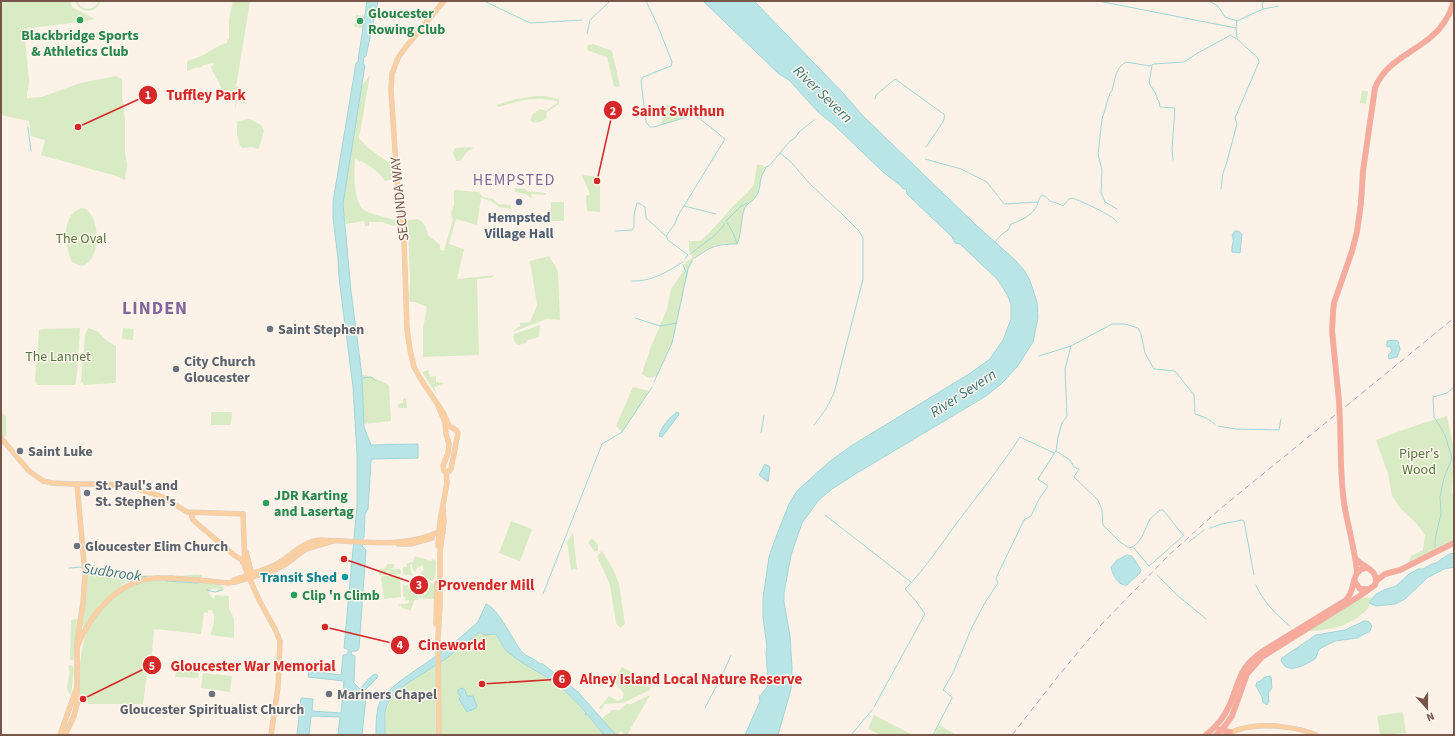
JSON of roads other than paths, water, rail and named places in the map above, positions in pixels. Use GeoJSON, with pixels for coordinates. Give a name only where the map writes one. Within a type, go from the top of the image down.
{"type":"FeatureCollection","features":[{"type":"Feature","properties":{"kind":"highway"},"geometry":{"type":"LineString","coordinates":[[1206,735],[1218,725],[1225,714],[1239,678],[1255,657],[1346,600],[1352,592],[1355,582],[1354,578],[1357,572],[1356,559],[1345,507],[1339,401],[1332,331],[1333,312],[1336,298],[1352,251],[1358,225],[1361,203],[1362,171],[1375,88],[1380,76],[1390,65],[1427,40],[1438,30],[1448,17],[1454,1]]}},
{"type":"Feature","properties":{"kind":"highway"},"geometry":{"type":"LineString","coordinates":[[1226,732],[1246,677],[1254,664],[1262,657],[1372,588],[1376,581],[1385,574],[1400,570],[1454,543]]}},
{"type":"Feature","properties":{"kind":"highway"},"geometry":{"type":"LineString","coordinates":[[1356,559],[1366,568],[1385,574]]}},
{"type":"Feature","properties":{"kind":"highway"},"geometry":{"type":"LineString","coordinates":[[1357,572],[1366,568]]}},
{"type":"Feature","properties":{"kind":"highway"},"geometry":{"type":"LineString","coordinates":[[1373,571],[1376,581]]}},
{"type":"Feature","properties":{"kind":"highway"},"geometry":{"type":"LineString","coordinates":[[1355,582],[1360,589],[1369,589]]}},
{"type":"Feature","properties":{"kind":"highway"},"geometry":{"type":"LineString","coordinates":[[1206,735],[1218,730],[1226,732]]}},
{"type":"Feature","properties":{"kind":"highway"},"geometry":{"type":"LineString","coordinates":[[1216,735],[1226,732]]}},
{"type":"Feature","properties":{"kind":"main road","name":"SECUNDA WAY"},"geometry":{"type":"LineString","coordinates":[[444,1],[404,48],[398,58],[392,74],[391,90],[397,180],[404,247],[408,342],[416,370],[444,414],[448,425],[456,430],[458,435],[451,469]]}},
{"type":"Feature","properties":{"kind":"main road","name":"SECUNDA WAY"},"geometry":{"type":"LineString","coordinates":[[438,406],[444,422],[449,448],[443,466],[447,483]]}},
{"type":"Feature","properties":{"kind":"main road"},"geometry":{"type":"LineString","coordinates":[[446,432],[452,428]]}},
{"type":"Feature","properties":{"kind":"main road"},"geometry":{"type":"LineString","coordinates":[[1,438],[34,476],[48,482],[107,484],[134,488],[160,496],[183,511],[191,513],[232,513],[244,516],[246,554],[250,576]]}},
{"type":"Feature","properties":{"kind":"main road"},"geometry":{"type":"LineString","coordinates":[[445,471],[451,469]]}},
{"type":"Feature","properties":{"kind":"main road"},"geometry":{"type":"LineString","coordinates":[[438,637],[436,623],[438,547],[447,483],[451,469]]}},
{"type":"Feature","properties":{"kind":"main road"},"geometry":{"type":"LineString","coordinates":[[66,735],[74,717],[77,699],[77,647],[85,573],[77,484]]}},
{"type":"Feature","properties":{"kind":"main road"},"geometry":{"type":"LineString","coordinates":[[439,735],[438,637],[440,606],[440,533],[444,517],[443,508]]}},
{"type":"Feature","properties":{"kind":"main road"},"geometry":{"type":"LineString","coordinates":[[191,513],[193,520],[242,560],[259,600],[277,633],[280,642],[278,687],[271,735]]}},
{"type":"Feature","properties":{"kind":"main road"},"geometry":{"type":"LineString","coordinates":[[225,583],[277,569],[295,554],[304,544],[310,542],[321,540],[331,542],[389,542],[407,544],[427,540],[440,533]]}},
{"type":"Feature","properties":{"kind":"main road"},"geometry":{"type":"LineString","coordinates":[[389,542],[440,533]]}},
{"type":"Feature","properties":{"kind":"main road"},"geometry":{"type":"LineString","coordinates":[[427,540],[434,541],[438,547]]}},
{"type":"Feature","properties":{"kind":"main road"},"geometry":{"type":"LineString","coordinates":[[232,553],[239,555],[246,554]]}},
{"type":"Feature","properties":{"kind":"main road"},"geometry":{"type":"LineString","coordinates":[[239,578],[244,574],[246,554]]}},
{"type":"Feature","properties":{"kind":"main road"},"geometry":{"type":"LineString","coordinates":[[246,554],[252,568],[262,570]]}},
{"type":"Feature","properties":{"kind":"main road"},"geometry":{"type":"LineString","coordinates":[[78,656],[86,630],[96,614],[106,601],[123,588],[140,581],[167,578],[232,583],[279,563],[295,554]]}},
{"type":"Feature","properties":{"kind":"main road"},"geometry":{"type":"LineString","coordinates":[[77,647],[82,640],[80,628]]}},
{"type":"Feature","properties":{"kind":"main road"},"geometry":{"type":"LineString","coordinates":[[60,735],[76,690]]}},
{"type":"Feature","properties":{"kind":"main road"},"geometry":{"type":"LineString","coordinates":[[67,716],[72,715],[74,717]]}},
{"type":"Feature","properties":{"kind":"main road"},"geometry":{"type":"LineString","coordinates":[[1226,732],[1251,726],[1269,726],[1300,730],[1316,735]]}},
{"type":"Feature","properties":{"kind":"water"},"geometry":{"type":"Polygon","coordinates":[[[367,1],[378,1],[366,56],[364,57],[363,64],[365,65],[343,204],[351,291],[362,376],[364,427],[371,445],[418,444],[418,458],[372,459],[371,461],[368,509],[365,514],[362,546],[366,550],[359,648],[357,651],[352,651],[351,654],[355,656],[354,683],[360,689],[369,678],[376,674],[378,676],[377,678],[363,692],[365,694],[378,692],[379,694],[377,696],[366,697],[362,735],[338,735],[340,717],[313,716],[311,717],[309,735],[297,735],[301,698],[313,699],[312,711],[341,713],[344,681],[308,677],[309,671],[341,675],[343,655],[348,654],[348,649],[344,648],[357,506],[357,454],[353,387],[339,278],[333,218],[333,202],[356,63],[358,62],[367,1]]]}},
{"type":"Feature","properties":{"kind":"water","name":"River Severn"},"geometry":{"type":"Polygon","coordinates":[[[703,1],[754,1],[844,94],[862,115],[976,225],[1014,259],[1024,270],[1030,281],[1037,302],[1038,318],[1033,342],[1017,367],[1001,384],[986,396],[832,489],[819,500],[802,523],[791,555],[784,593],[784,602],[790,636],[792,668],[791,689],[778,735],[745,735],[760,701],[759,697],[767,687],[767,647],[763,617],[763,598],[769,557],[789,504],[797,491],[829,462],[851,446],[969,374],[990,359],[1003,340],[1011,319],[1011,305],[1008,296],[998,280],[960,244],[955,243],[952,237],[907,194],[906,189],[903,189],[883,172],[833,124],[818,112],[789,80],[779,74],[703,1]]]}},
{"type":"Feature","properties":{"kind":"water"},"geometry":{"type":"Polygon","coordinates":[[[1235,231],[1242,234],[1240,253],[1232,252],[1232,235],[1235,231]]]}},
{"type":"Feature","properties":{"kind":"water"},"geometry":{"type":"Polygon","coordinates":[[[1387,341],[1398,341],[1400,349],[1397,357],[1389,359],[1388,355],[1392,351],[1390,346],[1387,347],[1387,341]]]}},
{"type":"Feature","properties":{"kind":"water"},"geometry":{"type":"Polygon","coordinates":[[[677,412],[679,413],[678,416],[662,437],[659,436],[666,423],[677,412]]]}},
{"type":"Feature","properties":{"kind":"water"},"geometry":{"type":"Polygon","coordinates":[[[765,464],[770,467],[768,482],[759,475],[765,464]]]}},
{"type":"Feature","properties":{"kind":"water"},"geometry":{"type":"Polygon","coordinates":[[[1454,553],[1454,567],[1444,569],[1427,578],[1405,599],[1395,604],[1376,606],[1369,603],[1375,595],[1396,586],[1409,574],[1418,569],[1423,569],[1436,563],[1449,554],[1454,553]]]}},
{"type":"Feature","properties":{"kind":"water"},"geometry":{"type":"Polygon","coordinates":[[[1127,555],[1132,556],[1141,570],[1140,573],[1127,585],[1124,585],[1116,579],[1111,567],[1117,560],[1127,555]]]}},
{"type":"Feature","properties":{"kind":"water"},"geometry":{"type":"Polygon","coordinates":[[[486,604],[496,612],[523,653],[543,664],[578,692],[616,735],[604,735],[587,714],[585,715],[586,713],[571,696],[548,678],[513,656],[505,649],[495,634],[484,635],[480,632],[444,660],[406,684],[392,697],[385,712],[385,735],[376,735],[376,718],[380,702],[384,696],[399,682],[447,649],[478,622],[486,604]]]}},
{"type":"Feature","properties":{"kind":"water"},"geometry":{"type":"Polygon","coordinates":[[[1364,621],[1370,623],[1372,626],[1370,631],[1357,638],[1335,641],[1321,648],[1318,651],[1316,658],[1307,664],[1297,668],[1292,668],[1284,665],[1281,660],[1316,635],[1345,630],[1364,621]]]}},
{"type":"Feature","properties":{"kind":"water"},"geometry":{"type":"Polygon","coordinates":[[[1269,676],[1271,677],[1272,688],[1268,693],[1269,701],[1267,705],[1263,702],[1256,686],[1257,682],[1269,676]]]}},
{"type":"Feature","properties":{"kind":"water"},"geometry":{"type":"Polygon","coordinates":[[[462,688],[465,690],[467,696],[473,696],[477,706],[476,708],[467,712],[459,699],[461,697],[458,690],[462,688]]]}},
{"type":"Feature","properties":{"kind":"waterway"},"geometry":{"type":"LineString","coordinates":[[484,1],[530,23],[582,20]]}},
{"type":"Feature","properties":{"kind":"waterway"},"geometry":{"type":"LineString","coordinates":[[587,34],[590,20],[610,1]]}},
{"type":"Feature","properties":{"kind":"waterway"},"geometry":{"type":"LineString","coordinates":[[646,1],[672,62],[671,66],[643,77],[641,81],[646,122],[650,127],[654,127],[687,117],[690,114],[699,118],[725,139],[666,236]]}},
{"type":"Feature","properties":{"kind":"waterway"},"geometry":{"type":"LineString","coordinates":[[1098,1],[1236,28],[1237,21]]}},
{"type":"Feature","properties":{"kind":"waterway"},"geometry":{"type":"LineString","coordinates":[[1209,1],[1218,6],[1225,17],[1237,21],[1263,9],[1279,6]]}},
{"type":"Feature","properties":{"kind":"waterway"},"geometry":{"type":"LineString","coordinates":[[1263,9],[1262,4],[1264,1]]}},
{"type":"Feature","properties":{"kind":"waterway"},"geometry":{"type":"LineString","coordinates":[[1221,189],[1223,173],[1237,124],[1235,118],[1259,62],[1258,58],[1237,39],[1236,28]]}},
{"type":"Feature","properties":{"kind":"waterway"},"geometry":{"type":"LineString","coordinates":[[1117,209],[1105,202],[1101,192],[1102,170],[1098,154],[1102,119],[1116,75],[1122,65],[1126,62],[1150,66],[1154,64],[1184,62],[1230,35],[1237,39]]}},
{"type":"Feature","properties":{"kind":"waterway"},"geometry":{"type":"LineString","coordinates":[[1152,66],[1149,83],[1157,96],[1160,107],[1175,108],[1172,149],[1173,160]]}},
{"type":"Feature","properties":{"kind":"waterway"},"geometry":{"type":"LineString","coordinates":[[875,99],[876,95],[895,79],[945,115],[943,122],[926,147]]}},
{"type":"Feature","properties":{"kind":"waterway"},"geometry":{"type":"LineString","coordinates":[[695,258],[714,246],[737,244],[744,210],[758,193],[762,175],[766,167],[770,165],[799,132],[814,120]]}},
{"type":"Feature","properties":{"kind":"waterway"},"geometry":{"type":"LineString","coordinates":[[28,127],[31,151]]}},
{"type":"Feature","properties":{"kind":"waterway"},"geometry":{"type":"LineString","coordinates":[[780,153],[791,162],[810,184],[859,231],[863,238],[863,279],[834,393],[826,409],[814,425]]}},
{"type":"Feature","properties":{"kind":"waterway"},"geometry":{"type":"LineString","coordinates":[[925,159],[961,169],[987,182],[1004,204],[1038,202]]}},
{"type":"Feature","properties":{"kind":"waterway"},"geometry":{"type":"LineString","coordinates":[[995,242],[1008,230],[1011,224],[1029,215],[1038,204],[1042,195],[1050,201],[1063,206],[1069,199],[1072,198],[1103,212],[1117,222]]}},
{"type":"Feature","properties":{"kind":"waterway"},"geometry":{"type":"LineString","coordinates":[[616,231],[632,230],[634,227],[634,215],[637,203],[639,203],[645,207],[646,218],[666,236],[668,240],[688,255],[685,259]]}},
{"type":"Feature","properties":{"kind":"waterway"},"geometry":{"type":"LineString","coordinates":[[726,221],[741,206],[747,203]]}},
{"type":"Feature","properties":{"kind":"waterway"},"geometry":{"type":"LineString","coordinates":[[684,206],[716,214]]}},
{"type":"Feature","properties":{"kind":"waterway"},"geometry":{"type":"LineString","coordinates":[[727,222],[737,243]]}},
{"type":"Feature","properties":{"kind":"waterway"},"geometry":{"type":"LineString","coordinates":[[690,254],[714,236],[725,224]]}},
{"type":"Feature","properties":{"kind":"waterway"},"geometry":{"type":"LineString","coordinates":[[654,382],[672,343],[688,269],[692,261]]}},
{"type":"Feature","properties":{"kind":"waterway"},"geometry":{"type":"LineString","coordinates":[[632,281],[652,278],[665,273],[683,262]]}},
{"type":"Feature","properties":{"kind":"waterway"},"geometry":{"type":"LineString","coordinates":[[683,265],[687,274]]}},
{"type":"Feature","properties":{"kind":"waterway"},"geometry":{"type":"LineString","coordinates":[[635,318],[660,326],[677,323]]}},
{"type":"Feature","properties":{"kind":"waterway"},"geometry":{"type":"LineString","coordinates":[[1039,356],[1071,346],[1112,324],[1125,324],[1138,328],[1141,334],[1145,353],[1154,369],[1175,371],[1194,395],[1195,414],[1206,418],[1215,424]]}},
{"type":"Feature","properties":{"kind":"waterway"},"geometry":{"type":"LineString","coordinates":[[1071,346],[1065,369],[1067,416],[1062,423],[1056,451],[1070,460],[1074,467],[1079,469],[1074,477],[1098,500],[1102,510],[1103,525],[1120,542],[1129,548],[1137,544],[1150,519],[1160,510],[1163,510],[1184,536]]}},
{"type":"Feature","properties":{"kind":"waterway"},"geometry":{"type":"LineString","coordinates":[[362,378],[371,377],[376,381]]}},
{"type":"Feature","properties":{"kind":"waterway"},"geometry":{"type":"LineString","coordinates":[[543,594],[602,444],[622,432],[652,387]]}},
{"type":"Feature","properties":{"kind":"waterway"},"geometry":{"type":"LineString","coordinates":[[1435,547],[1435,539],[1441,514],[1440,497],[1444,478],[1452,458],[1445,435],[1434,417],[1433,397],[1447,393],[1454,387]]}},
{"type":"Feature","properties":{"kind":"waterway"},"geometry":{"type":"LineString","coordinates":[[761,433],[764,415]]}},
{"type":"Feature","properties":{"kind":"waterway"},"geometry":{"type":"LineString","coordinates":[[1218,426],[1235,429],[1279,430],[1281,419]]}},
{"type":"Feature","properties":{"kind":"waterway"},"geometry":{"type":"LineString","coordinates":[[874,707],[925,614],[905,589],[932,558],[997,471],[1020,437],[1054,453]]}},
{"type":"Feature","properties":{"kind":"waterway"},"geometry":{"type":"LineString","coordinates":[[933,735],[952,698],[943,690],[953,673],[972,627],[998,583],[996,578],[1024,520],[1031,516],[1038,501],[1048,486],[1038,479],[1056,451]]}},
{"type":"Feature","properties":{"kind":"waterway"},"geometry":{"type":"LineString","coordinates":[[825,515],[911,582]]}},
{"type":"Feature","properties":{"kind":"waterway"},"geometry":{"type":"LineString","coordinates":[[1210,528],[1222,524],[1242,520],[1244,521],[1254,575]]}},
{"type":"Feature","properties":{"kind":"waterway"},"geometry":{"type":"LineString","coordinates":[[1189,542],[1204,530]]}},
{"type":"Feature","properties":{"kind":"waterway"},"geometry":{"type":"LineString","coordinates":[[1134,548],[1149,566],[1183,536]]}},
{"type":"Feature","properties":{"kind":"waterway","name":"Sudbrook"},"geometry":{"type":"LineString","coordinates":[[69,568],[83,567]]}},
{"type":"Feature","properties":{"kind":"waterway","name":"Sudbrook"},"geometry":{"type":"LineString","coordinates":[[86,567],[97,570],[148,577]]}},
{"type":"Feature","properties":{"kind":"waterway"},"geometry":{"type":"LineString","coordinates":[[1157,575],[1177,595],[1206,619]]}},
{"type":"Feature","properties":{"kind":"waterway","name":"Sudbrook"},"geometry":{"type":"LineString","coordinates":[[167,581],[198,583]]}},
{"type":"Feature","properties":{"kind":"waterway"},"geometry":{"type":"LineString","coordinates":[[1256,585],[1270,607],[1290,626]]}},
{"type":"Feature","properties":{"kind":"waterway","name":"Sudbrook"},"geometry":{"type":"LineString","coordinates":[[207,590],[215,592],[222,590]]}},
{"type":"Feature","properties":{"kind":"waterway"},"geometry":{"type":"LineString","coordinates":[[705,708],[731,655]]}},
{"type":"Feature","properties":{"kind":"waterway"},"geometry":{"type":"LineString","coordinates":[[851,735],[872,710]]}},
{"type":"Feature","properties":{"kind":"railway"},"geometry":{"type":"LineString","coordinates":[[1012,735],[1099,627],[1169,555],[1220,509],[1454,318]]}},
{"type":"Feature","properties":{"kind":"place","name":"Blackbridge Sports & Athletics Club"},"geometry":{"type":"Point","coordinates":[80,20]}},
{"type":"Feature","properties":{"kind":"place","name":"Gloucester Rowing Club"},"geometry":{"type":"Point","coordinates":[360,21]}},
{"type":"Feature","properties":{"kind":"place","name":"Tuffley Park"},"geometry":{"type":"Point","coordinates":[78,127]}},
{"type":"Feature","properties":{"kind":"place","name":"Saint Swithun"},"geometry":{"type":"Point","coordinates":[597,181]}},
{"type":"Feature","properties":{"kind":"place","name":"Hempsted Village Hall"},"geometry":{"type":"Point","coordinates":[519,202]}},
{"type":"Feature","properties":{"kind":"place","name":"Saint Stephen"},"geometry":{"type":"Point","coordinates":[270,329]}},
{"type":"Feature","properties":{"kind":"place","name":"City Church Gloucester"},"geometry":{"type":"Point","coordinates":[176,369]}},
{"type":"Feature","properties":{"kind":"place","name":"Saint Luke"},"geometry":{"type":"Point","coordinates":[20,451]}},
{"type":"Feature","properties":{"kind":"place","name":"St. Paul's and St. Stephen's"},"geometry":{"type":"Point","coordinates":[87,493]}},
{"type":"Feature","properties":{"kind":"place","name":"JDR Karting and Lasertag"},"geometry":{"type":"Point","coordinates":[266,503]}},
{"type":"Feature","properties":{"kind":"place","name":"Gloucester Elim Church"},"geometry":{"type":"Point","coordinates":[77,546]}},
{"type":"Feature","properties":{"kind":"place","name":"Provender Mill"},"geometry":{"type":"Point","coordinates":[344,559]}},
{"type":"Feature","properties":{"kind":"place","name":"Transit Shed"},"geometry":{"type":"Point","coordinates":[345,577]}},
{"type":"Feature","properties":{"kind":"place","name":"Clip 'n Climb"},"geometry":{"type":"Point","coordinates":[294,595]}},
{"type":"Feature","properties":{"kind":"place","name":"Cineworld"},"geometry":{"type":"Point","coordinates":[325,627]}},
{"type":"Feature","properties":{"kind":"place","name":"Alney Island Local Nature Reserve"},"geometry":{"type":"Point","coordinates":[482,684]}},
{"type":"Feature","properties":{"kind":"place","name":"Gloucester Spiritualist Church"},"geometry":{"type":"Point","coordinates":[212,694]}},
{"type":"Feature","properties":{"kind":"place","name":"Mariners Chapel"},"geometry":{"type":"Point","coordinates":[329,694]}},
{"type":"Feature","properties":{"kind":"place","name":"Gloucester War Memorial"},"geometry":{"type":"Point","coordinates":[83,699]}},
{"type":"Feature","properties":{"kind":"district","name":"HEMPSTED"},"geometry":{"type":"Point","coordinates":[514,179]}},
{"type":"Feature","properties":{"kind":"district","name":"LINDEN"},"geometry":{"type":"Point","coordinates":[155,308]}},
{"type":"Feature","properties":{"kind":"park label","name":"The Oval"},"geometry":{"type":"Point","coordinates":[81,238]}},
{"type":"Feature","properties":{"kind":"park label","name":"The Lannet"},"geometry":{"type":"Point","coordinates":[58,356]}},
{"type":"Feature","properties":{"kind":"park label","name":"Piper's Wood"},"geometry":{"type":"Point","coordinates":[1419,462]}}]}
